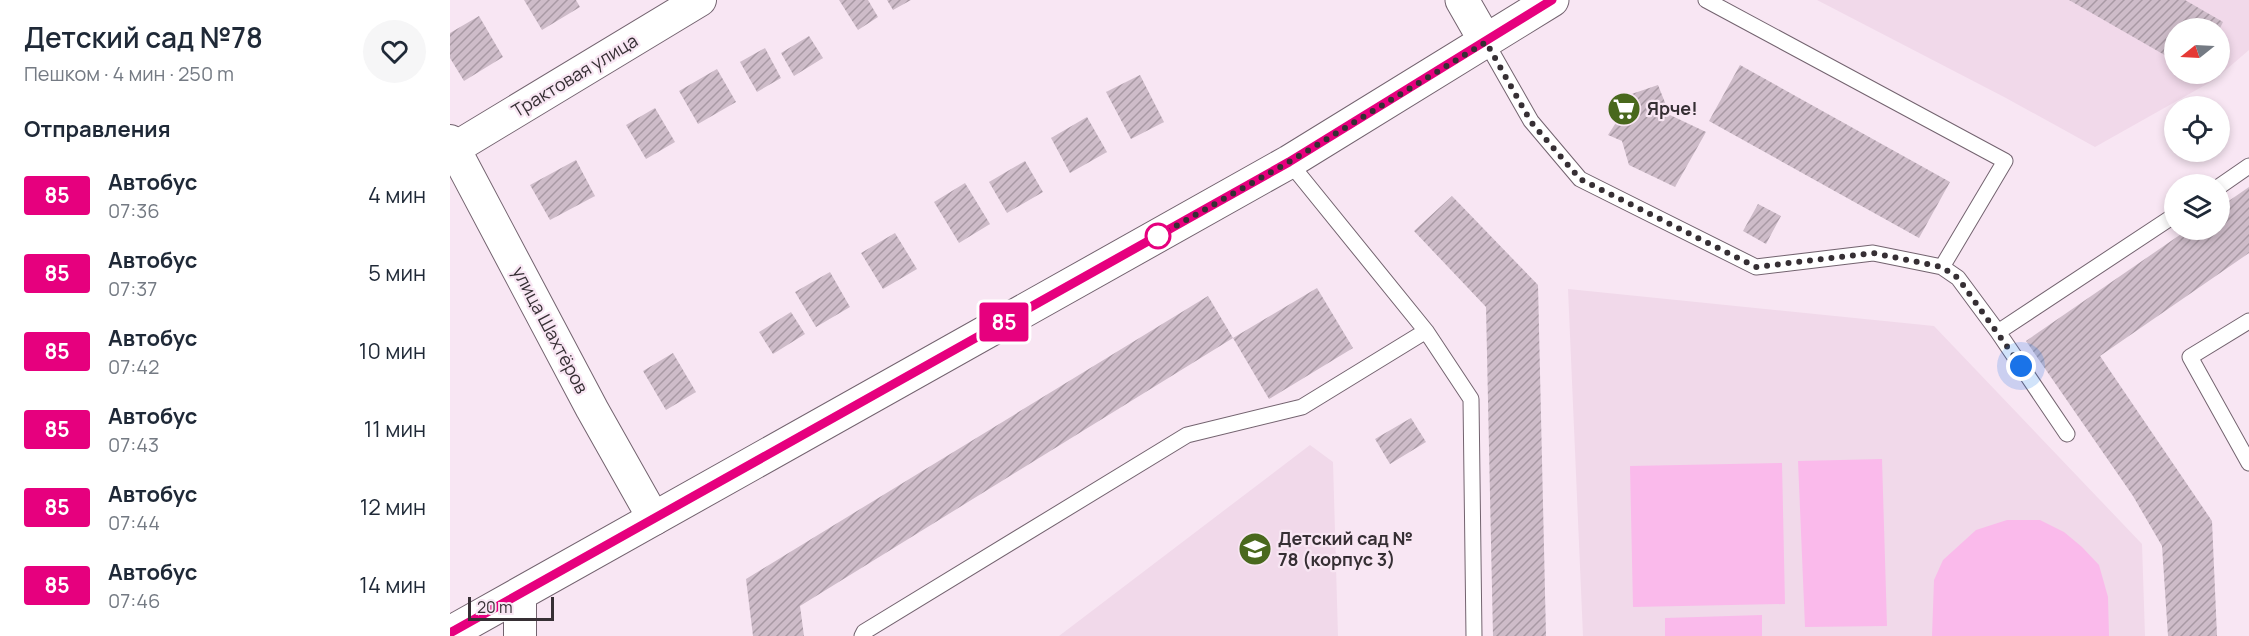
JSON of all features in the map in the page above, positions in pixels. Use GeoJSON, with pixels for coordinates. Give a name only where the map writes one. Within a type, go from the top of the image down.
{"type":"FeatureCollection","features":[{"type":"Feature","properties":{"kind":"street","name":"Трактовая улица"},"geometry":{"type":"LineString","coordinates":[[452,147],[700,0]]}},
{"type":"Feature","properties":{"kind":"street"},"geometry":{"type":"LineString","coordinates":[[1462,0],[1486,42]]}},
{"type":"Feature","properties":{"kind":"street"},"geometry":{"type":"LineString","coordinates":[[450,633],[1289,162],[1552,0]]}},
{"type":"Feature","properties":{"kind":"street","name":"улица Шахтёров"},"geometry":{"type":"LineString","coordinates":[[452,147],[592,409],[654,519]]}},
{"type":"Feature","properties":{"kind":"street"},"geometry":{"type":"LineString","coordinates":[[520,594],[520,636]]}},
{"type":"Feature","properties":{"kind":"lane"},"geometry":{"type":"LineString","coordinates":[[1706,0],[2005,161],[1942,267]]}},
{"type":"Feature","properties":{"kind":"lane"},"geometry":{"type":"LineString","coordinates":[[1486,42],[1531,122],[1580,179],[1756,267],[1873,253],[1942,267],[1958,278],[1998,332],[2067,434]]}},
{"type":"Feature","properties":{"kind":"lane"},"geometry":{"type":"LineString","coordinates":[[1289,162],[1426,331],[1471,399],[1474,636]]}},
{"type":"Feature","properties":{"kind":"lane"},"geometry":{"type":"LineString","coordinates":[[2230,179],[2249,166]]}},
{"type":"Feature","properties":{"kind":"lane"},"geometry":{"type":"LineString","coordinates":[[1998,332],[2164,222]]}},
{"type":"Feature","properties":{"kind":"lane"},"geometry":{"type":"LineString","coordinates":[[2249,321],[2190,357],[2249,463]]}},
{"type":"Feature","properties":{"kind":"lane"},"geometry":{"type":"LineString","coordinates":[[862,636],[864,632],[1187,435],[1302,407],[1426,331]]}},
{"type":"Feature","properties":{"kind":"shaded area"},"geometry":{"type":"Polygon","coordinates":[[[1817,0],[2249,0],[2249,50],[2230,66],[2230,18],[2164,18],[2164,84],[2207,84],[2186,96],[2164,96],[2164,108],[2095,147],[1817,0]]]}},
{"type":"Feature","properties":{"kind":"shaded area"},"geometry":{"type":"Polygon","coordinates":[[[1568,289],[1934,326],[2142,544],[2145,636],[1583,636],[1568,289]]]}},
{"type":"Feature","properties":{"kind":"shaded area","name":"Детский сад № 78 (корпус 3)"},"geometry":{"type":"Polygon","coordinates":[[[1310,445],[1333,462],[1338,636],[1059,636],[1310,445]]]}},
{"type":"Feature","properties":{"kind":"shaded area"},"geometry":{"type":"Polygon","coordinates":[[[1882,459],[1887,626],[1805,627],[1798,461],[1882,459]]]}},
{"type":"Feature","properties":{"kind":"shaded area"},"geometry":{"type":"Polygon","coordinates":[[[1782,463],[1785,604],[1633,607],[1630,466],[1782,463]]]}},
{"type":"Feature","properties":{"kind":"shaded area"},"geometry":{"type":"Polygon","coordinates":[[[2007,520],[2040,520],[2064,532],[2099,565],[2108,597],[2109,636],[1932,636],[1934,580],[1943,560],[1976,530],[2007,520]]]}},
{"type":"Feature","properties":{"kind":"shaded area"},"geometry":{"type":"Polygon","coordinates":[[[1762,615],[1762,636],[1665,636],[1665,618],[1762,615]]]}},
{"type":"Feature","properties":{"kind":"building"},"geometry":{"type":"Polygon","coordinates":[[[524,0],[576,0],[580,7],[542,30],[524,0]]]}},
{"type":"Feature","properties":{"kind":"building"},"geometry":{"type":"Polygon","coordinates":[[[839,0],[868,0],[878,17],[858,30],[839,0]]]}},
{"type":"Feature","properties":{"kind":"building"},"geometry":{"type":"Polygon","coordinates":[[[887,0],[911,0],[893,10],[887,0]]]}},
{"type":"Feature","properties":{"kind":"building"},"geometry":{"type":"Polygon","coordinates":[[[2069,0],[2185,0],[2216,18],[2164,18],[2164,55],[2069,0]]]}},
{"type":"Feature","properties":{"kind":"building"},"geometry":{"type":"Polygon","coordinates":[[[479,16],[503,57],[464,81],[450,58],[450,33],[479,16]]]}},
{"type":"Feature","properties":{"kind":"building"},"geometry":{"type":"Polygon","coordinates":[[[809,36],[823,58],[794,76],[781,53],[809,36]]]}},
{"type":"Feature","properties":{"kind":"building"},"geometry":{"type":"Polygon","coordinates":[[[765,48],[781,78],[757,92],[740,62],[765,48]]]}},
{"type":"Feature","properties":{"kind":"building"},"geometry":{"type":"Polygon","coordinates":[[[1740,65],[1950,182],[1919,238],[1709,121],[1740,65]]]}},
{"type":"Feature","properties":{"kind":"building"},"geometry":{"type":"Polygon","coordinates":[[[717,69],[736,102],[698,124],[679,91],[717,69]]]}},
{"type":"Feature","properties":{"kind":"building"},"geometry":{"type":"Polygon","coordinates":[[[1140,75],[1164,122],[1131,139],[1106,92],[1140,75]]]}},
{"type":"Feature","properties":{"kind":"building"},"geometry":{"type":"Polygon","coordinates":[[[1658,85],[1670,115],[1706,132],[1675,187],[1629,165],[1622,141],[1608,135],[1617,121],[1611,101],[1658,85]]]}},
{"type":"Feature","properties":{"kind":"building"},"geometry":{"type":"Polygon","coordinates":[[[655,108],[675,142],[646,159],[626,125],[655,108]]]}},
{"type":"Feature","properties":{"kind":"building"},"geometry":{"type":"Polygon","coordinates":[[[1087,117],[1107,152],[1070,173],[1051,138],[1087,117]]]}},
{"type":"Feature","properties":{"kind":"building"},"geometry":{"type":"Polygon","coordinates":[[[576,160],[595,196],[550,220],[530,185],[576,160]]]}},
{"type":"Feature","properties":{"kind":"building"},"geometry":{"type":"Polygon","coordinates":[[[1025,161],[1043,192],[1007,213],[989,182],[1025,161]]]}},
{"type":"Feature","properties":{"kind":"building"},"geometry":{"type":"Polygon","coordinates":[[[965,183],[990,224],[959,243],[934,202],[965,183]]]}},
{"type":"Feature","properties":{"kind":"building"},"geometry":{"type":"Polygon","coordinates":[[[2249,187],[2249,253],[2100,356],[2212,521],[2217,636],[2168,636],[2162,546],[2133,496],[2026,341],[2172,240],[2230,240],[2230,200],[2249,187]]]}},
{"type":"Feature","properties":{"kind":"building"},"geometry":{"type":"Polygon","coordinates":[[[1452,196],[1538,285],[1546,636],[1493,636],[1486,307],[1414,231],[1452,196]]]}},
{"type":"Feature","properties":{"kind":"building"},"geometry":{"type":"Polygon","coordinates":[[[1758,204],[1781,216],[1766,244],[1743,231],[1758,204]]]}},
{"type":"Feature","properties":{"kind":"building"},"geometry":{"type":"Polygon","coordinates":[[[895,233],[917,269],[883,289],[861,253],[895,233]]]}},
{"type":"Feature","properties":{"kind":"building"},"geometry":{"type":"Polygon","coordinates":[[[830,272],[850,307],[816,327],[795,292],[830,272]]]}},
{"type":"Feature","properties":{"kind":"building"},"geometry":{"type":"Polygon","coordinates":[[[1317,288],[1353,348],[1269,399],[1233,338],[1317,288]]]}},
{"type":"Feature","properties":{"kind":"building"},"geometry":{"type":"Polygon","coordinates":[[[1208,296],[1233,338],[800,606],[804,636],[753,636],[746,579],[1208,296]]]}},
{"type":"Feature","properties":{"kind":"building"},"geometry":{"type":"Polygon","coordinates":[[[791,312],[805,334],[773,354],[759,332],[791,312]]]}},
{"type":"Feature","properties":{"kind":"building"},"geometry":{"type":"Polygon","coordinates":[[[673,353],[696,392],[666,410],[643,371],[673,353]]]}},
{"type":"Feature","properties":{"kind":"building"},"geometry":{"type":"Polygon","coordinates":[[[1411,418],[1426,442],[1390,464],[1375,439],[1411,418]]]}},
{"type":"Feature","properties":{"kind":"bus line","name":"85"},"geometry":{"type":"LineString","coordinates":[[450,633],[1289,162],[1552,0]]}},
{"type":"Feature","properties":{"kind":"place","name":"Ярче!"},"geometry":{"type":"Point","coordinates":[1624,109]}},
{"type":"Feature","properties":{"kind":"place","name":"Детский сад № 78 (корпус 3)"},"geometry":{"type":"Point","coordinates":[1255,549]}},
{"type":"Feature","properties":{"kind":"route"},"geometry":{"type":"LineString","coordinates":[[1158,236],[1289,162],[1486,42],[1531,122],[1580,179],[1756,267],[1873,253],[1942,267],[1958,278],[2021,366]]}}]}
